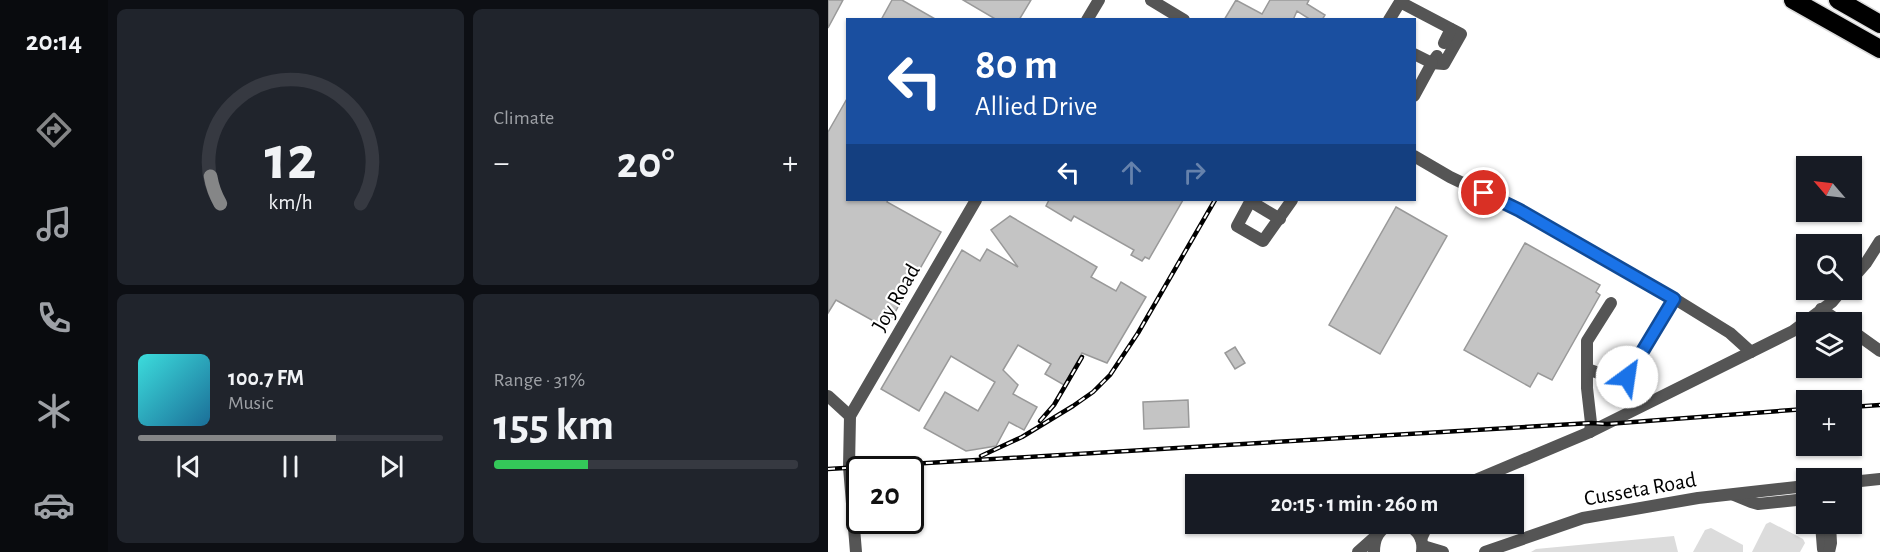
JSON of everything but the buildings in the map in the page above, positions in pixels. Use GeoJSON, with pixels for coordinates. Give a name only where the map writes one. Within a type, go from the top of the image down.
{"type":"FeatureCollection","features":[{"type":"Feature","properties":{"kind":"highway"},"geometry":{"type":"LineString","coordinates":[[1793,0],[1880,49]]}},
{"type":"Feature","properties":{"kind":"highway"},"geometry":{"type":"LineString","coordinates":[[1838,0],[1880,24]]}},
{"type":"Feature","properties":{"kind":"street"},"geometry":{"type":"LineString","coordinates":[[1088,18],[1099,0]]}},
{"type":"Feature","properties":{"kind":"street"},"geometry":{"type":"LineString","coordinates":[[1151,0],[1181,18]]}},
{"type":"Feature","properties":{"kind":"street"},"geometry":{"type":"LineString","coordinates":[[1390,18],[1400,2],[1461,34],[1444,64],[1416,55]]}},
{"type":"Feature","properties":{"kind":"street"},"geometry":{"type":"LineString","coordinates":[[1444,43],[1451,29]]}},
{"type":"Feature","properties":{"kind":"street"},"geometry":{"type":"LineString","coordinates":[[1416,93],[1435,60]]}},
{"type":"Feature","properties":{"kind":"street"},"geometry":{"type":"LineString","coordinates":[[1416,157],[1450,177],[1519,210],[1674,299],[1730,333],[1751,352]]}},
{"type":"Feature","properties":{"kind":"street","name":"Joy Road"},"geometry":{"type":"LineString","coordinates":[[849,416],[975,201]]}},
{"type":"Feature","properties":{"kind":"street"},"geometry":{"type":"LineString","coordinates":[[1250,201],[1237,226],[1263,241],[1291,201]]}},
{"type":"Feature","properties":{"kind":"street"},"geometry":{"type":"LineString","coordinates":[[1253,201],[1280,219]]}},
{"type":"Feature","properties":{"kind":"street"},"geometry":{"type":"LineString","coordinates":[[1862,271],[1875,260],[1880,241]]}},
{"type":"Feature","properties":{"kind":"street"},"geometry":{"type":"LineString","coordinates":[[1587,369],[1619,380],[1627,377],[1674,299]]}},
{"type":"Feature","properties":{"kind":"street"},"geometry":{"type":"LineString","coordinates":[[1490,474],[1590,432],[1793,331],[1831,300]]}},
{"type":"Feature","properties":{"kind":"street"},"geometry":{"type":"LineString","coordinates":[[1590,432],[1587,341],[1611,303]]}},
{"type":"Feature","properties":{"kind":"street"},"geometry":{"type":"LineString","coordinates":[[1821,309],[1825,312]]}},
{"type":"Feature","properties":{"kind":"street"},"geometry":{"type":"LineString","coordinates":[[1862,338],[1880,351]]}},
{"type":"Feature","properties":{"kind":"street"},"geometry":{"type":"LineString","coordinates":[[828,396],[849,416],[849,467],[856,552]]}},
{"type":"Feature","properties":{"kind":"street"},"geometry":{"type":"LineString","coordinates":[[1862,482],[1880,480]]}},
{"type":"Feature","properties":{"kind":"street","name":"Cusseta Road"},"geometry":{"type":"LineString","coordinates":[[1485,552],[1583,518],[1733,494],[1796,487]]}},
{"type":"Feature","properties":{"kind":"street"},"geometry":{"type":"LineString","coordinates":[[1733,494],[1758,504],[1796,500]]}},
{"type":"Feature","properties":{"kind":"street"},"geometry":{"type":"LineString","coordinates":[[1824,534],[1826,552]]}},
{"type":"Feature","properties":{"kind":"street"},"geometry":{"type":"LineString","coordinates":[[1826,552],[1831,543],[1831,534]]}},
{"type":"Feature","properties":{"kind":"street"},"geometry":{"type":"LineString","coordinates":[[1358,552],[1377,535]]}},
{"type":"Feature","properties":{"kind":"street"},"geometry":{"type":"LineString","coordinates":[[1374,552],[1377,535]]}},
{"type":"Feature","properties":{"kind":"street"},"geometry":{"type":"LineString","coordinates":[[1422,546],[1443,552]]}},
{"type":"Feature","properties":{"kind":"shaded area"},"geometry":{"type":"Polygon","coordinates":[[[1770,522],[1803,539],[1805,543],[1800,552],[1752,552],[1766,524],[1770,522]]]}},
{"type":"Feature","properties":{"kind":"shaded area"},"geometry":{"type":"Polygon","coordinates":[[[1711,528],[1743,545],[1743,552],[1693,552],[1705,530],[1711,528]]]}},
{"type":"Feature","properties":{"kind":"shaded area"},"geometry":{"type":"Polygon","coordinates":[[[1674,536],[1678,552],[1531,552],[1536,549],[1674,536]]]}},
{"type":"Feature","properties":{"kind":"railway"},"geometry":{"type":"LineString","coordinates":[[981,456],[1022,437],[1073,406],[1093,392],[1110,375],[1138,333],[1214,201]]}},
{"type":"Feature","properties":{"kind":"railway"},"geometry":{"type":"LineString","coordinates":[[1040,421],[1054,405],[1082,357]]}},
{"type":"Feature","properties":{"kind":"railway"},"geometry":{"type":"LineString","coordinates":[[1862,406],[1880,405]]}},
{"type":"Feature","properties":{"kind":"railway"},"geometry":{"type":"LineString","coordinates":[[828,469],[1591,423],[1607,424],[1796,410]]}},
{"type":"Feature","properties":{"kind":"route"},"geometry":{"type":"LineString","coordinates":[[1484,193],[1519,210],[1674,299],[1627,377]]}}]}
